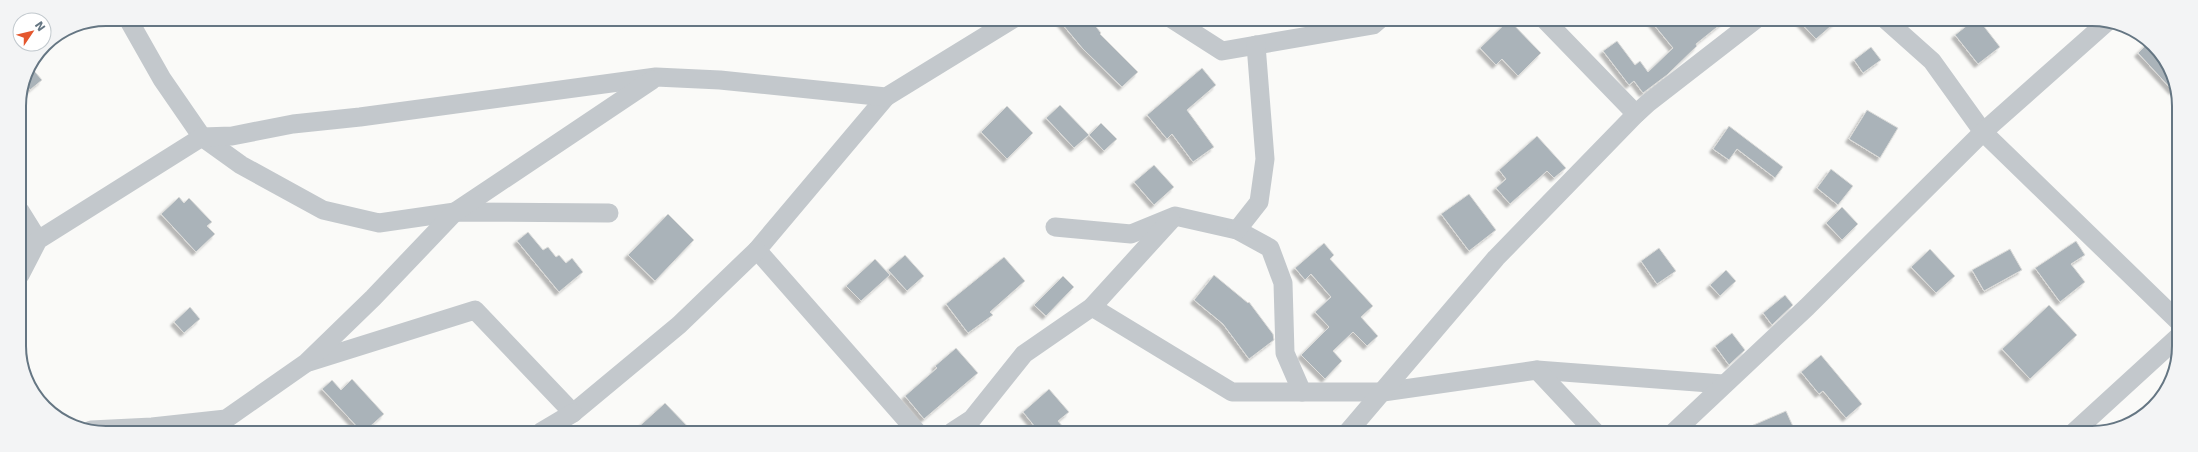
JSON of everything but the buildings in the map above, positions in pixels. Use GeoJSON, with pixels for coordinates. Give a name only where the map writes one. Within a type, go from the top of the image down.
{"type":"FeatureCollection","features":[{"type":"Feature","properties":{"kind":"street"},"geometry":{"type":"LineString","coordinates":[[132,26],[162,79],[202,137],[242,165],[324,210],[379,223],[455,212],[609,213]]}},
{"type":"Feature","properties":{"kind":"street"},"geometry":{"type":"LineString","coordinates":[[551,426],[573,413],[678,325],[757,250],[886,97],[1002,26]]}},
{"type":"Feature","properties":{"kind":"street"},"geometry":{"type":"LineString","coordinates":[[1183,26],[1222,51],[1367,26]]}},
{"type":"Feature","properties":{"kind":"street"},"geometry":{"type":"LineString","coordinates":[[1551,26],[1636,114]]}},
{"type":"Feature","properties":{"kind":"street"},"geometry":{"type":"LineString","coordinates":[[1353,426],[1496,258],[1636,114],[1747,26]]}},
{"type":"Feature","properties":{"kind":"street"},"geometry":{"type":"LineString","coordinates":[[1893,26],[1932,61],[1984,132],[2172,315]]}},
{"type":"Feature","properties":{"kind":"street"},"geometry":{"type":"LineString","coordinates":[[1680,426],[1723,384],[1813,302],[1984,132],[2101,27]]}},
{"type":"Feature","properties":{"kind":"street"},"geometry":{"type":"LineString","coordinates":[[1237,230],[1259,202],[1265,159],[1256,45]]}},
{"type":"Feature","properties":{"kind":"street"},"geometry":{"type":"LineString","coordinates":[[161,426],[226,419],[306,363],[373,298],[455,212],[656,77]]}},
{"type":"Feature","properties":{"kind":"street"},"geometry":{"type":"LineString","coordinates":[[26,251],[38,240],[202,137],[232,136],[293,124],[360,117],[656,77],[720,80],[886,97]]}},
{"type":"Feature","properties":{"kind":"street"},"geometry":{"type":"LineString","coordinates":[[961,426],[972,419],[1024,354],[1092,307],[1175,216]]}},
{"type":"Feature","properties":{"kind":"street"},"geometry":{"type":"LineString","coordinates":[[1055,227],[1130,234],[1175,216],[1237,230],[1270,248],[1283,283],[1285,353],[1302,392]]}},
{"type":"Feature","properties":{"kind":"street"},"geometry":{"type":"LineString","coordinates":[[26,221],[38,240]]}},
{"type":"Feature","properties":{"kind":"street"},"geometry":{"type":"LineString","coordinates":[[26,263],[38,240]]}},
{"type":"Feature","properties":{"kind":"street"},"geometry":{"type":"LineString","coordinates":[[757,250],[912,426]]}},
{"type":"Feature","properties":{"kind":"street"},"geometry":{"type":"LineString","coordinates":[[1092,307],[1232,392],[1383,392],[1536,370],[1723,384]]}},
{"type":"Feature","properties":{"kind":"street"},"geometry":{"type":"LineString","coordinates":[[306,363],[475,310],[573,413]]}},
{"type":"Feature","properties":{"kind":"street"},"geometry":{"type":"LineString","coordinates":[[2081,426],[2172,342]]}},
{"type":"Feature","properties":{"kind":"street"},"geometry":{"type":"LineString","coordinates":[[1536,370],[1589,426]]}}]}
